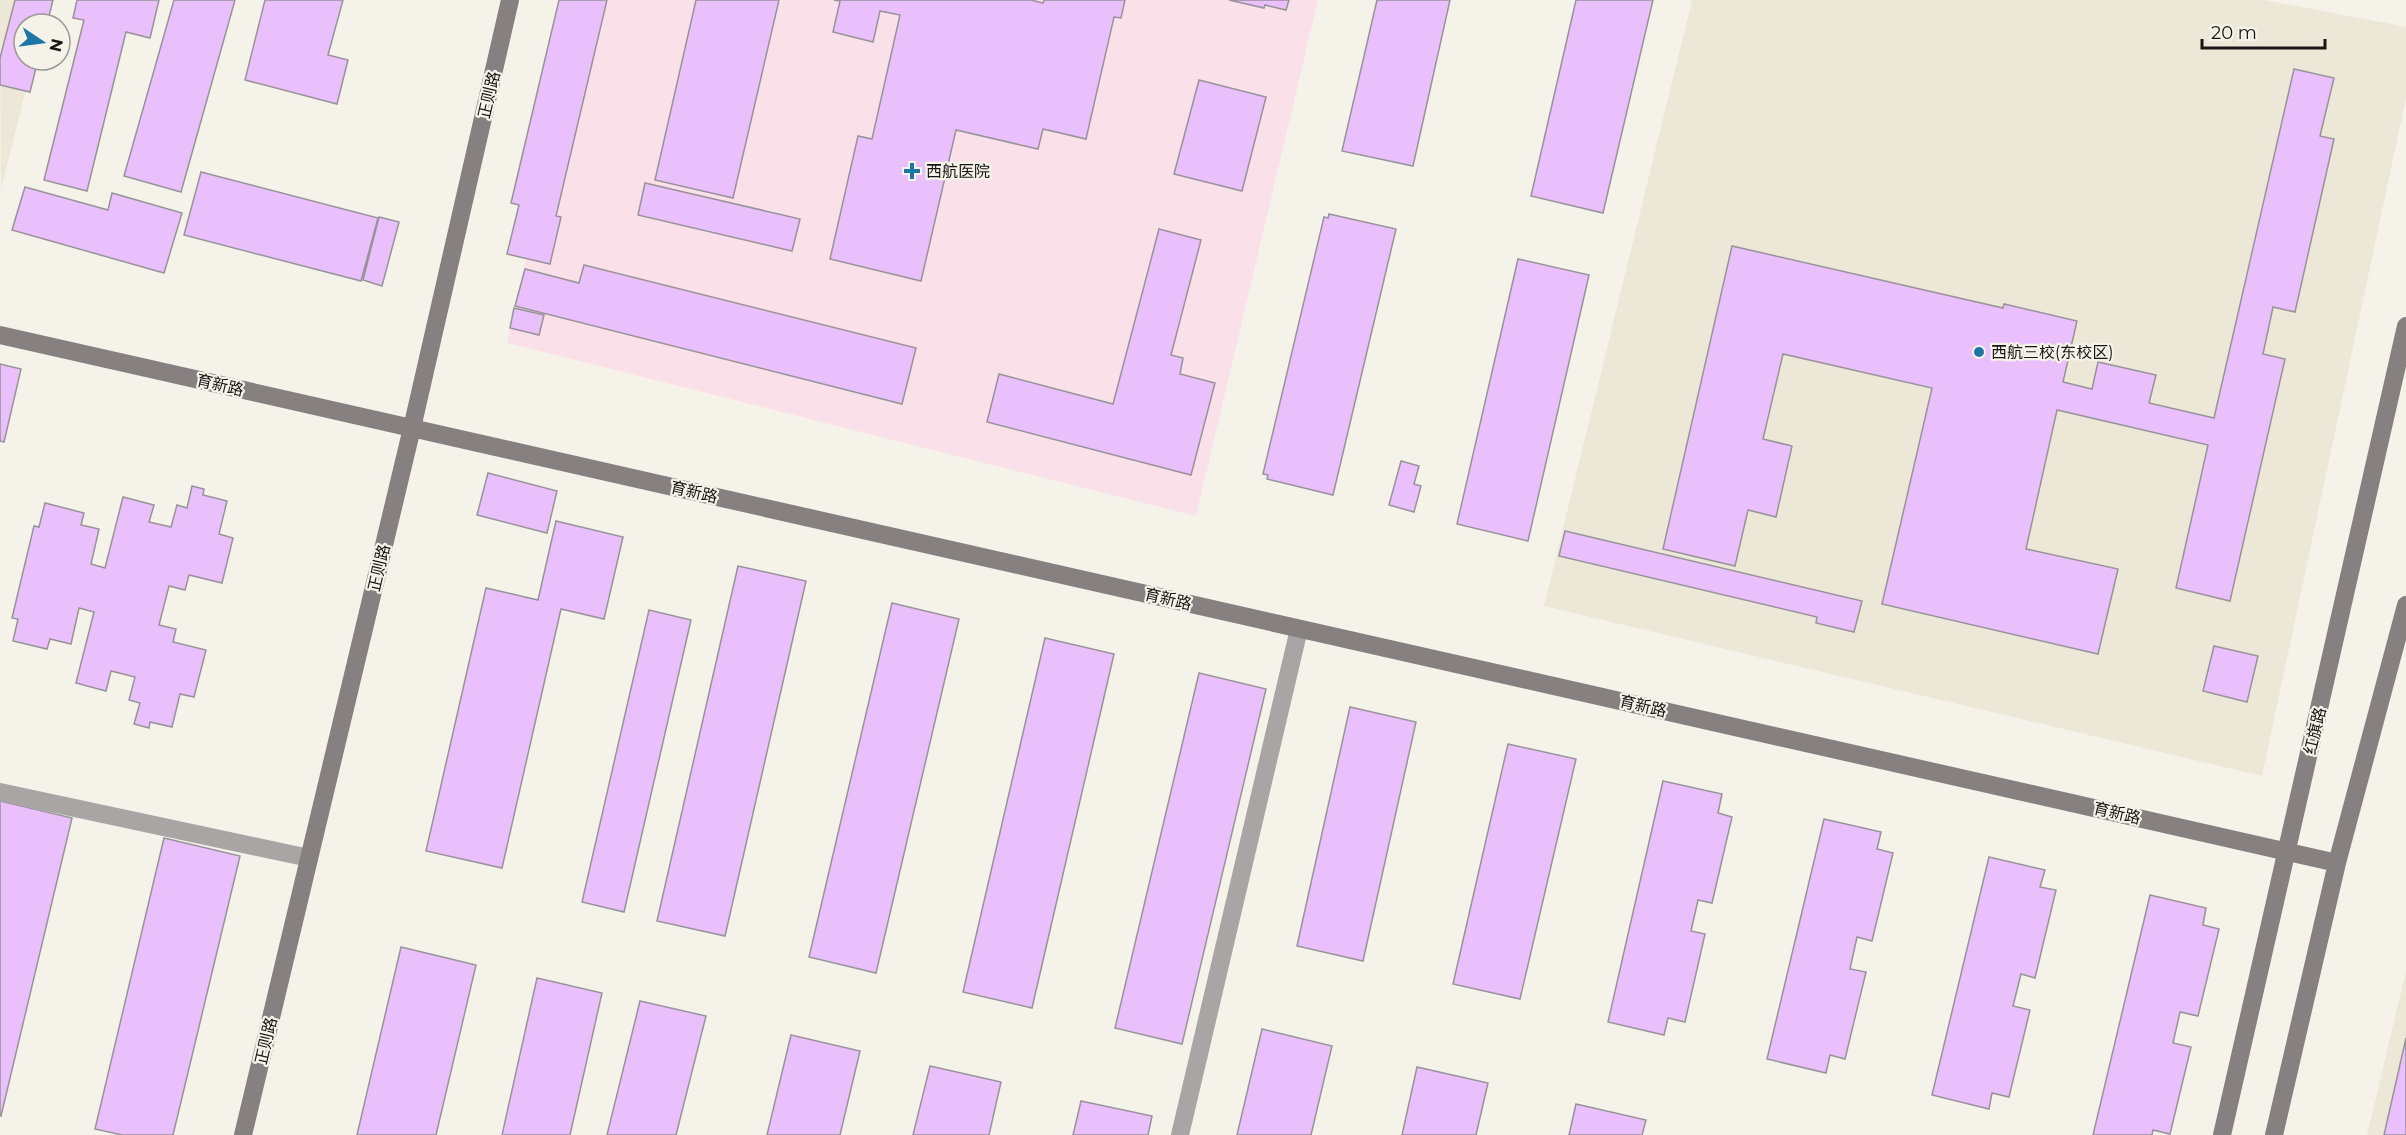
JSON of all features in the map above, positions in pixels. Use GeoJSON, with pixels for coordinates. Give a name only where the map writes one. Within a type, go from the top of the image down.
{"type":"FeatureCollection","features":[{"type":"Feature","properties":{"kind":"street","name":"正则路"},"geometry":{"type":"LineString","coordinates":[[243,1135],[412,428],[510,0]]}},
{"type":"Feature","properties":{"kind":"street","name":"红旗路"},"geometry":{"type":"LineString","coordinates":[[2222,1135],[2400,383],[2406,326]]}},
{"type":"Feature","properties":{"kind":"street","name":"育新路"},"geometry":{"type":"LineString","coordinates":[[0,335],[2337,863]]}},
{"type":"Feature","properties":{"kind":"street"},"geometry":{"type":"LineString","coordinates":[[2274,1135],[2337,863],[2406,605]]}},
{"type":"Feature","properties":{"kind":"street"},"geometry":{"type":"LineString","coordinates":[[1180,1135],[1299,629]]}},
{"type":"Feature","properties":{"kind":"street"},"geometry":{"type":"LineString","coordinates":[[0,792],[309,858]]}},
{"type":"Feature","properties":{"kind":"shaded area"},"geometry":{"type":"Polygon","coordinates":[[[0,0],[48,0],[36,12],[12,12],[12,72],[30,72],[1,190],[0,0]]]}},
{"type":"Feature","properties":{"kind":"shaded area","name":"西航医院"},"geometry":{"type":"Polygon","coordinates":[[[585,0],[1318,0],[1196,516],[507,343],[585,0]]]}},
{"type":"Feature","properties":{"kind":"shaded area","name":"西航三校(东校区)"},"geometry":{"type":"Polygon","coordinates":[[[1692,0],[2265,0],[2406,27],[2406,98],[2262,776],[1544,606],[1692,0]]]}},
{"type":"Feature","properties":{"kind":"shaded area"},"geometry":{"type":"Polygon","coordinates":[[[2406,971],[2406,1135],[2367,1135],[2406,971]]]}},
{"type":"Feature","properties":{"kind":"building"},"geometry":{"type":"Polygon","coordinates":[[[15,0],[53,0],[50,12],[12,12],[12,72],[35,72],[30,92],[0,85],[0,58],[15,0]]]}},
{"type":"Feature","properties":{"kind":"building"},"geometry":{"type":"Polygon","coordinates":[[[77,0],[159,0],[150,38],[126,32],[87,191],[44,180],[84,20],[73,18],[77,0]]]}},
{"type":"Feature","properties":{"kind":"building"},"geometry":{"type":"Polygon","coordinates":[[[174,0],[235,0],[181,192],[124,176],[174,0]]]}},
{"type":"Feature","properties":{"kind":"building"},"geometry":{"type":"Polygon","coordinates":[[[265,0],[343,0],[328,55],[348,60],[337,104],[245,80],[265,0]]]}},
{"type":"Feature","properties":{"kind":"building"},"geometry":{"type":"Polygon","coordinates":[[[559,0],[607,0],[556,216],[561,217],[550,264],[507,254],[519,205],[511,203],[559,0]]]}},
{"type":"Feature","properties":{"kind":"building"},"geometry":{"type":"Polygon","coordinates":[[[696,0],[779,0],[733,198],[655,180],[696,0]]]}},
{"type":"Feature","properties":{"kind":"building"},"geometry":{"type":"Polygon","coordinates":[[[834,0],[1031,0],[1043,3],[1044,0],[1125,0],[1121,18],[1114,17],[1086,139],[1043,129],[1038,149],[956,130],[921,281],[830,259],[858,136],[872,139],[900,15],[880,11],[873,42],[833,32],[840,1],[834,0]]]}},
{"type":"Feature","properties":{"kind":"building"},"geometry":{"type":"Polygon","coordinates":[[[1229,0],[1289,0],[1286,10],[1265,5],[1264,8],[1229,0]]]}},
{"type":"Feature","properties":{"kind":"building"},"geometry":{"type":"Polygon","coordinates":[[[1377,0],[1450,0],[1413,166],[1342,151],[1377,0]]]}},
{"type":"Feature","properties":{"kind":"building"},"geometry":{"type":"Polygon","coordinates":[[[1576,0],[1653,0],[1603,213],[1531,196],[1576,0]]]}},
{"type":"Feature","properties":{"kind":"building"},"geometry":{"type":"Polygon","coordinates":[[[2294,69],[2334,78],[2320,136],[2334,139],[2295,312],[2273,307],[2263,354],[2285,359],[2230,601],[2176,588],[2208,445],[2057,410],[2026,549],[2118,569],[2098,654],[1882,604],[1932,388],[1783,354],[1763,439],[1792,446],[1776,517],[1748,510],[1735,566],[1663,549],[1732,246],[2003,308],[2004,304],[2077,321],[2063,382],[2092,389],[2098,362],[2156,375],[2149,403],[2214,418],[2294,69]]]}},
{"type":"Feature","properties":{"kind":"building"},"geometry":{"type":"Polygon","coordinates":[[[1199,80],[1266,97],[1242,191],[1174,174],[1199,80]]]}},
{"type":"Feature","properties":{"kind":"building"},"geometry":{"type":"Polygon","coordinates":[[[201,172],[378,218],[361,281],[184,235],[201,172]]]}},
{"type":"Feature","properties":{"kind":"building"},"geometry":{"type":"Polygon","coordinates":[[[645,183],[800,219],[792,251],[638,215],[645,183]]]}},
{"type":"Feature","properties":{"kind":"building"},"geometry":{"type":"Polygon","coordinates":[[[25,187],[108,210],[112,193],[182,213],[164,273],[12,230],[25,187]]]}},
{"type":"Feature","properties":{"kind":"building"},"geometry":{"type":"Polygon","coordinates":[[[1329,214],[1396,229],[1333,495],[1267,479],[1268,475],[1263,474],[1324,217],[1328,218],[1329,214]]]}},
{"type":"Feature","properties":{"kind":"building"},"geometry":{"type":"Polygon","coordinates":[[[379,217],[399,222],[382,286],[363,280],[379,217]]]}},
{"type":"Feature","properties":{"kind":"building"},"geometry":{"type":"Polygon","coordinates":[[[1159,229],[1201,240],[1171,355],[1183,358],[1180,374],[1215,383],[1191,475],[987,422],[999,374],[1113,404],[1159,229]]]}},
{"type":"Feature","properties":{"kind":"building"},"geometry":{"type":"Polygon","coordinates":[[[1518,259],[1589,275],[1528,541],[1457,524],[1518,259]]]}},
{"type":"Feature","properties":{"kind":"building"},"geometry":{"type":"Polygon","coordinates":[[[584,265],[916,348],[902,404],[515,306],[525,269],[579,283],[584,265]]]}},
{"type":"Feature","properties":{"kind":"building"},"geometry":{"type":"Polygon","coordinates":[[[514,308],[544,315],[539,335],[510,328],[514,308]]]}},
{"type":"Feature","properties":{"kind":"building"},"geometry":{"type":"Polygon","coordinates":[[[0,364],[21,369],[4,442],[0,441],[0,364]]]}},
{"type":"Feature","properties":{"kind":"building"},"geometry":{"type":"Polygon","coordinates":[[[1401,461],[1419,466],[1414,484],[1421,486],[1414,512],[1389,505],[1401,461]]]}},
{"type":"Feature","properties":{"kind":"building"},"geometry":{"type":"Polygon","coordinates":[[[488,473],[557,491],[547,533],[477,515],[488,473]]]}},
{"type":"Feature","properties":{"kind":"building"},"geometry":{"type":"Polygon","coordinates":[[[192,486],[204,489],[203,495],[227,501],[219,534],[233,538],[222,583],[189,575],[185,590],[169,586],[159,625],[176,629],[173,642],[206,650],[194,697],[180,694],[172,727],[150,722],[149,728],[134,724],[140,703],[129,700],[135,677],[111,671],[106,691],[76,683],[94,612],[79,608],[71,644],[50,639],[47,649],[13,641],[18,619],[12,618],[34,526],[39,527],[45,503],[84,513],[81,525],[99,529],[91,564],[105,568],[123,497],[154,505],[149,522],[171,527],[177,505],[187,508],[192,486]]]}},
{"type":"Feature","properties":{"kind":"building"},"geometry":{"type":"Polygon","coordinates":[[[556,521],[623,537],[604,619],[561,609],[502,868],[426,851],[486,588],[538,600],[556,521]]]}},
{"type":"Feature","properties":{"kind":"building"},"geometry":{"type":"Polygon","coordinates":[[[1565,531],[1862,601],[1854,632],[1816,623],[1817,617],[1559,556],[1565,531]]]}},
{"type":"Feature","properties":{"kind":"building"},"geometry":{"type":"Polygon","coordinates":[[[738,566],[806,581],[725,936],[657,921],[738,566]]]}},
{"type":"Feature","properties":{"kind":"building"},"geometry":{"type":"Polygon","coordinates":[[[892,603],[959,619],[876,973],[809,957],[892,603]]]}},
{"type":"Feature","properties":{"kind":"building"},"geometry":{"type":"Polygon","coordinates":[[[649,610],[691,620],[624,912],[582,902],[649,610]]]}},
{"type":"Feature","properties":{"kind":"building"},"geometry":{"type":"Polygon","coordinates":[[[1045,638],[1114,654],[1032,1008],[963,992],[1045,638]]]}},
{"type":"Feature","properties":{"kind":"building"},"geometry":{"type":"Polygon","coordinates":[[[2214,646],[2258,656],[2247,702],[2203,691],[2214,646]]]}},
{"type":"Feature","properties":{"kind":"building"},"geometry":{"type":"Polygon","coordinates":[[[1199,673],[1266,689],[1182,1044],[1115,1028],[1199,673]]]}},
{"type":"Feature","properties":{"kind":"building"},"geometry":{"type":"Polygon","coordinates":[[[1350,707],[1416,722],[1363,961],[1297,946],[1350,707]]]}},
{"type":"Feature","properties":{"kind":"building"},"geometry":{"type":"Polygon","coordinates":[[[1508,744],[1576,759],[1520,999],[1453,984],[1508,744]]]}},
{"type":"Feature","properties":{"kind":"building"},"geometry":{"type":"Polygon","coordinates":[[[1663,781],[1722,794],[1718,813],[1732,817],[1712,903],[1698,900],[1691,931],[1705,934],[1685,1022],[1668,1018],[1664,1035],[1608,1022],[1663,781]]]}},
{"type":"Feature","properties":{"kind":"building"},"geometry":{"type":"Polygon","coordinates":[[[0,801],[72,818],[1,1116],[0,1115],[0,801]]]}},
{"type":"Feature","properties":{"kind":"building"},"geometry":{"type":"Polygon","coordinates":[[[1824,819],[1881,832],[1877,849],[1893,853],[1872,941],[1857,937],[1850,969],[1866,972],[1845,1059],[1830,1055],[1826,1073],[1767,1059],[1824,819]]]}},
{"type":"Feature","properties":{"kind":"building"},"geometry":{"type":"Polygon","coordinates":[[[164,838],[240,856],[173,1135],[122,1135],[95,1129],[164,838]]]}},
{"type":"Feature","properties":{"kind":"building"},"geometry":{"type":"Polygon","coordinates":[[[1989,857],[2045,870],[2040,887],[2056,890],[2035,978],[2021,974],[2013,1006],[2030,1010],[2009,1097],[1992,1093],[1989,1109],[1932,1095],[1989,857]]]}},
{"type":"Feature","properties":{"kind":"building"},"geometry":{"type":"Polygon","coordinates":[[[2150,895],[2206,908],[2203,925],[2219,929],[2198,1016],[2180,1012],[2173,1043],[2191,1047],[2170,1134],[2153,1130],[2152,1135],[2093,1135],[2150,895]]]}},
{"type":"Feature","properties":{"kind":"building"},"geometry":{"type":"Polygon","coordinates":[[[401,947],[476,965],[436,1135],[357,1135],[401,947]]]}},
{"type":"Feature","properties":{"kind":"building"},"geometry":{"type":"Polygon","coordinates":[[[537,978],[602,993],[570,1135],[502,1135],[537,978]]]}},
{"type":"Feature","properties":{"kind":"building"},"geometry":{"type":"Polygon","coordinates":[[[640,1001],[706,1016],[676,1135],[607,1135],[640,1001]]]}},
{"type":"Feature","properties":{"kind":"building"},"geometry":{"type":"Polygon","coordinates":[[[1262,1029],[1332,1046],[1311,1135],[1237,1135],[1262,1029]]]}},
{"type":"Feature","properties":{"kind":"building"},"geometry":{"type":"Polygon","coordinates":[[[791,1035],[860,1051],[840,1135],[767,1135],[791,1035]]]}},
{"type":"Feature","properties":{"kind":"building"},"geometry":{"type":"Polygon","coordinates":[[[2406,1038],[2406,1135],[2384,1135],[2406,1038]]]}},
{"type":"Feature","properties":{"kind":"building"},"geometry":{"type":"Polygon","coordinates":[[[930,1066],[1001,1082],[989,1135],[913,1135],[930,1066]]]}},
{"type":"Feature","properties":{"kind":"building"},"geometry":{"type":"Polygon","coordinates":[[[1417,1067],[1488,1083],[1476,1135],[1402,1135],[1417,1067]]]}},
{"type":"Feature","properties":{"kind":"building"},"geometry":{"type":"Polygon","coordinates":[[[1081,1101],[1152,1116],[1148,1135],[1073,1135],[1081,1101]]]}},
{"type":"Feature","properties":{"kind":"building"},"geometry":{"type":"Polygon","coordinates":[[[1576,1104],[1646,1120],[1642,1135],[1569,1135],[1576,1104]]]}},
{"type":"Feature","properties":{"kind":"place","name":"西航医院"},"geometry":{"type":"Point","coordinates":[912,171]}},
{"type":"Feature","properties":{"kind":"place","name":"西航三校(东校区)"},"geometry":{"type":"Point","coordinates":[1979,352]}}]}
